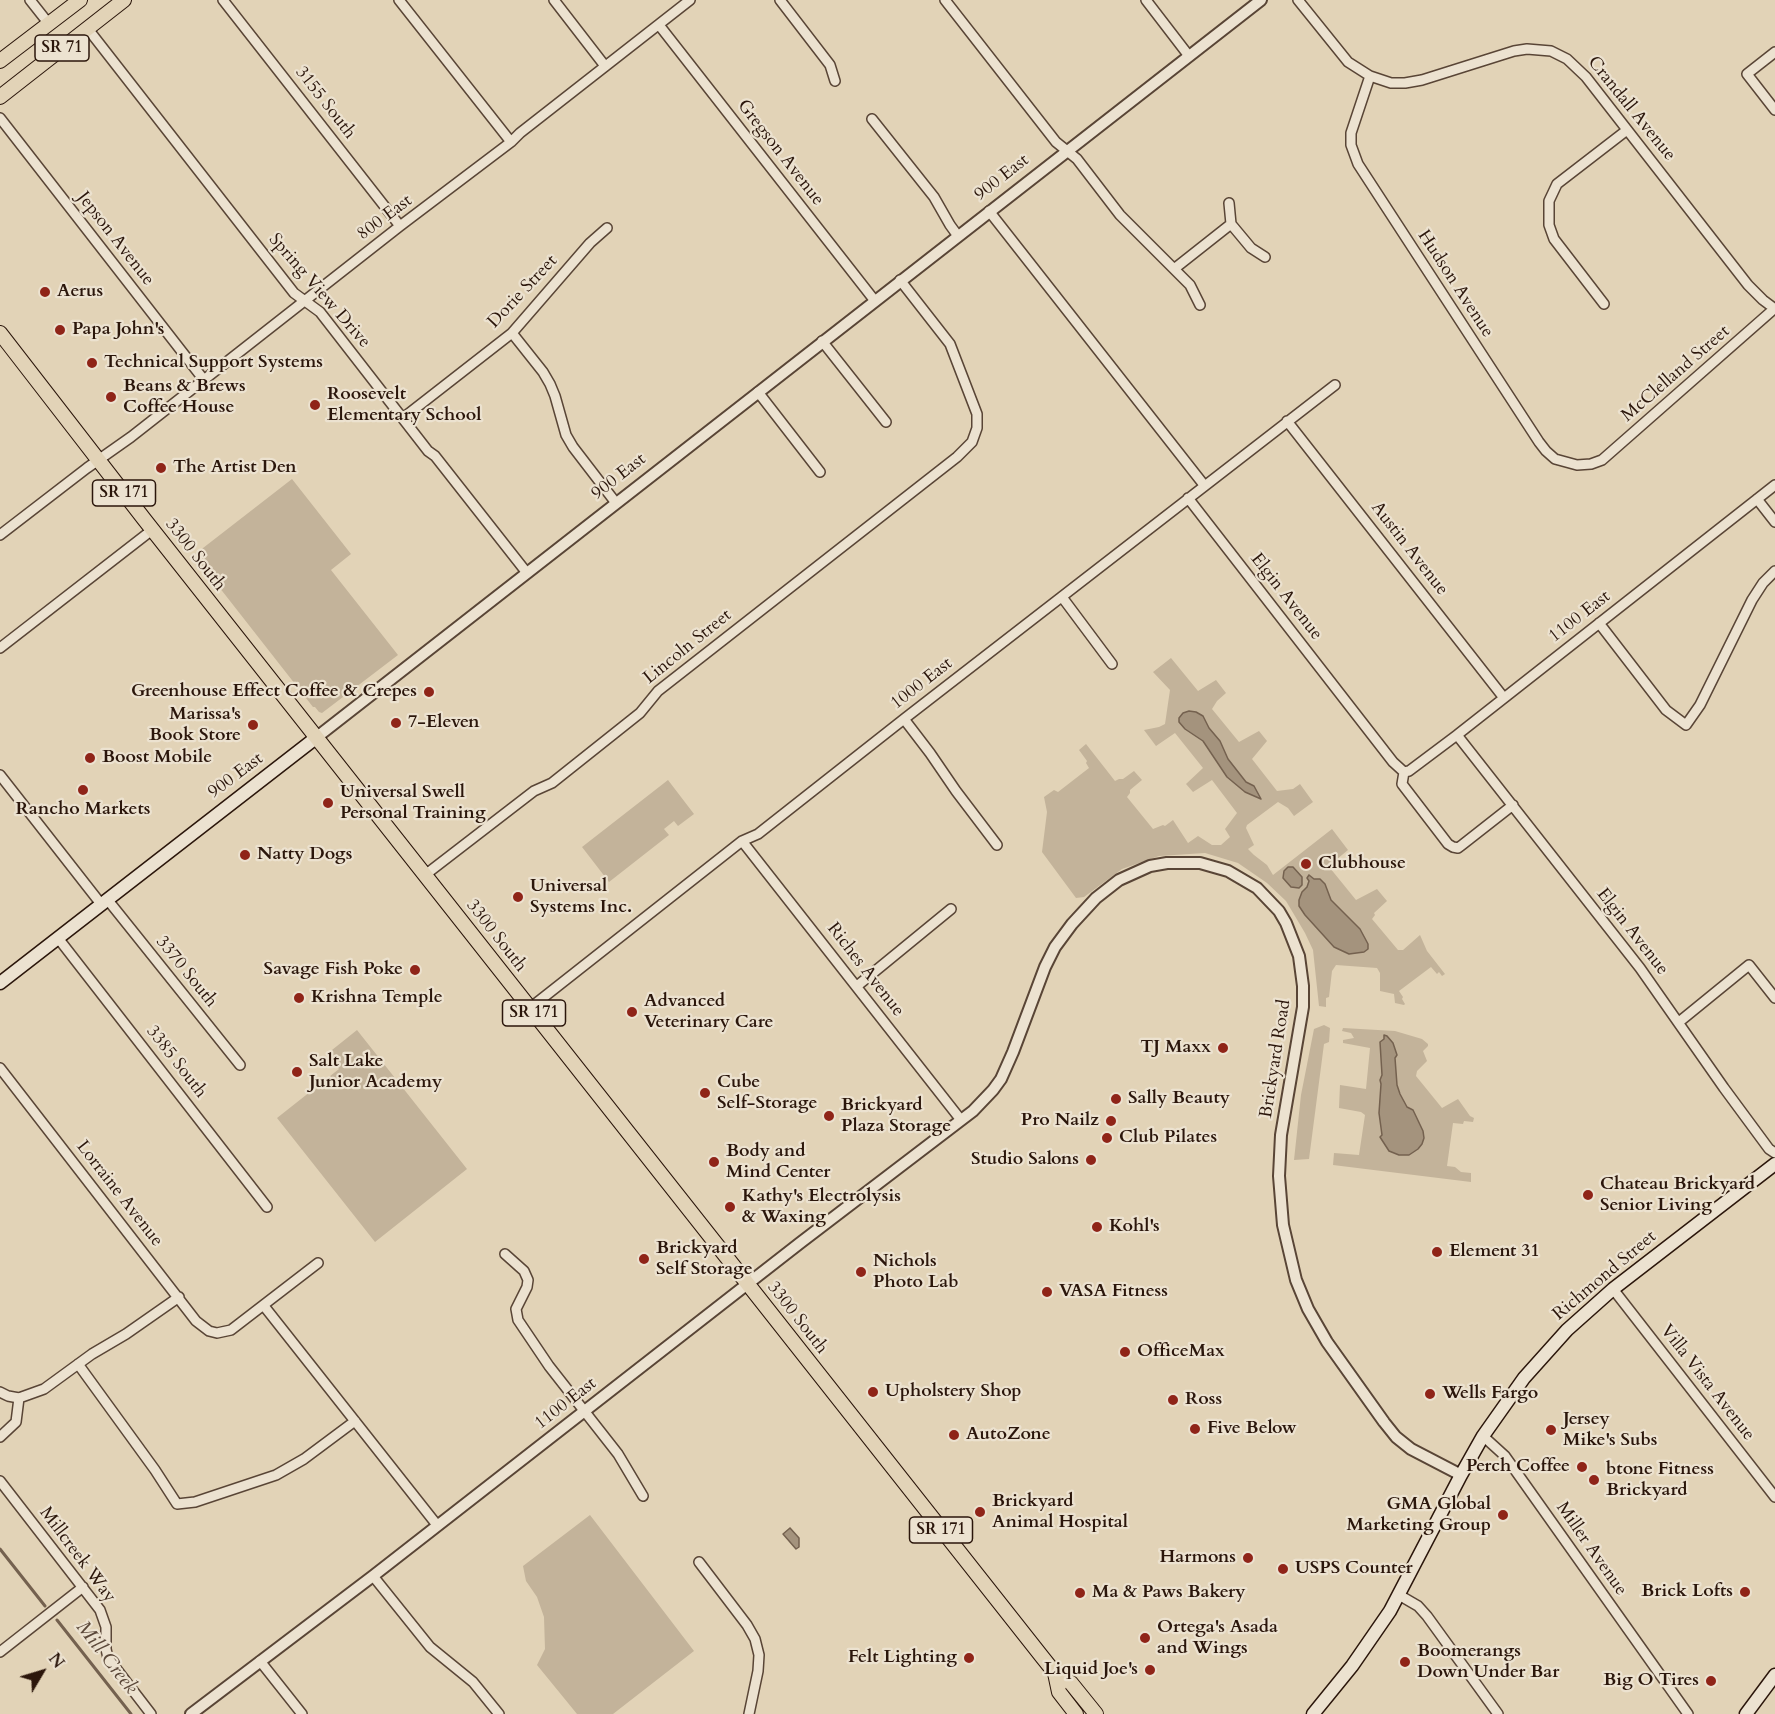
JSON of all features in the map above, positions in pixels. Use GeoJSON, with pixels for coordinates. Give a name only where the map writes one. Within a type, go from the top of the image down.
{"type":"FeatureCollection","features":[{"type":"Feature","properties":{"kind":"main road","name":"SR 71"},"geometry":{"type":"LineString","coordinates":[[0,61],[80,0]]}},
{"type":"Feature","properties":{"kind":"main road","name":"SR 71"},"geometry":{"type":"LineString","coordinates":[[0,97],[124,0]]}},
{"type":"Feature","properties":{"kind":"main road","name":"3300 South"},"geometry":{"type":"LineString","coordinates":[[0,333],[152,530],[1055,1673],[1071,1683],[1096,1714]]}},
{"type":"Feature","properties":{"kind":"main road","name":"900 East"},"geometry":{"type":"LineString","coordinates":[[0,982],[317,738]]}},
{"type":"Feature","properties":{"kind":"main road","name":"Richmond Street"},"geometry":{"type":"LineString","coordinates":[[1313,1714],[1358,1659],[1399,1595],[1483,1436],[1538,1362],[1612,1289],[1775,1164]]}},
{"type":"Feature","properties":{"kind":"main road","name":"3300 South"},"geometry":{"type":"LineString","coordinates":[[1055,1673],[1059,1692],[1076,1714]]}},
{"type":"Feature","properties":{"kind":"main road"},"geometry":{"type":"LineString","coordinates":[[1746,1714],[1775,1675]]}},
{"type":"Feature","properties":{"kind":"street"},"geometry":{"type":"LineString","coordinates":[[30,0],[49,24]]}},
{"type":"Feature","properties":{"kind":"street","name":"3155 South"},"geometry":{"type":"LineString","coordinates":[[223,0],[400,226]]}},
{"type":"Feature","properties":{"kind":"street"},"geometry":{"type":"LineString","coordinates":[[399,0],[511,142]]}},
{"type":"Feature","properties":{"kind":"street"},"geometry":{"type":"LineString","coordinates":[[554,0],[605,66]]}},
{"type":"Feature","properties":{"kind":"street","name":"800 East"},"geometry":{"type":"LineString","coordinates":[[0,535],[306,301],[690,0]]}},
{"type":"Feature","properties":{"kind":"street"},"geometry":{"type":"LineString","coordinates":[[780,0],[830,65],[835,81]]}},
{"type":"Feature","properties":{"kind":"street"},"geometry":{"type":"LineString","coordinates":[[945,0],[1056,142],[1077,159],[1120,215],[1190,285],[1200,304]]}},
{"type":"Feature","properties":{"kind":"street"},"geometry":{"type":"LineString","coordinates":[[1146,0],[1189,56]]}},
{"type":"Feature","properties":{"kind":"street","name":"900 East"},"geometry":{"type":"LineString","coordinates":[[317,738],[1261,0]]}},
{"type":"Feature","properties":{"kind":"street","name":"Crandall Avenue"},"geometry":{"type":"LineString","coordinates":[[1298,0],[1344,57],[1359,70],[1391,83],[1412,82],[1521,50],[1542,49],[1559,54],[1574,64],[1748,285],[1775,309]]}},
{"type":"Feature","properties":{"kind":"street","name":"Gregson Avenue"},"geometry":{"type":"LineString","coordinates":[[659,25],[875,301]]}},
{"type":"Feature","properties":{"kind":"street","name":"Spring View Drive"},"geometry":{"type":"LineString","coordinates":[[87,29],[294,293],[320,312],[527,573]]}},
{"type":"Feature","properties":{"kind":"street"},"geometry":{"type":"LineString","coordinates":[[1775,52],[1747,74],[1775,110]]}},
{"type":"Feature","properties":{"kind":"street","name":"Hudson Avenue"},"geometry":{"type":"LineString","coordinates":[[1371,76],[1351,133],[1351,146],[1358,164],[1539,442],[1550,455],[1566,463],[1584,465],[1598,462]]}},
{"type":"Feature","properties":{"kind":"street","name":"Jepson Avenue"},"geometry":{"type":"LineString","coordinates":[[0,118],[204,380]]}},
{"type":"Feature","properties":{"kind":"street"},"geometry":{"type":"LineString","coordinates":[[872,119],[934,197],[958,236]]}},
{"type":"Feature","properties":{"kind":"street"},"geometry":{"type":"LineString","coordinates":[[1604,304],[1554,239],[1549,225],[1549,201],[1554,189],[1561,181],[1627,130]]}},
{"type":"Feature","properties":{"kind":"street"},"geometry":{"type":"LineString","coordinates":[[1228,203],[1231,224],[1251,248],[1265,257]]}},
{"type":"Feature","properties":{"kind":"street"},"geometry":{"type":"LineString","coordinates":[[989,211],[1204,485]]}},
{"type":"Feature","properties":{"kind":"street"},"geometry":{"type":"LineString","coordinates":[[1174,269],[1231,224]]}},
{"type":"Feature","properties":{"kind":"street","name":"Dorie Street"},"geometry":{"type":"LineString","coordinates":[[403,418],[512,333],[590,243],[607,228]]}},
{"type":"Feature","properties":{"kind":"street","name":"Lincoln Street"},"geometry":{"type":"LineString","coordinates":[[425,875],[534,791],[552,783],[640,713],[658,690],[957,457],[972,442],[977,428],[977,414],[950,344],[900,280]]}},
{"type":"Feature","properties":{"kind":"street","name":"McClelland Street"},"geometry":{"type":"LineString","coordinates":[[1598,462],[1775,309]]}},
{"type":"Feature","properties":{"kind":"street"},"geometry":{"type":"LineString","coordinates":[[512,333],[550,384],[566,435],[573,447],[616,503]]}},
{"type":"Feature","properties":{"kind":"street"},"geometry":{"type":"LineString","coordinates":[[822,341],[886,422]]}},
{"type":"Feature","properties":{"kind":"street","name":"1000 East"},"geometry":{"type":"LineString","coordinates":[[530,1008],[742,841],[758,834],[904,718],[1335,385]]}},
{"type":"Feature","properties":{"kind":"street"},"geometry":{"type":"LineString","coordinates":[[758,392],[820,472]]}},
{"type":"Feature","properties":{"kind":"street","name":"Austin Avenue"},"geometry":{"type":"LineString","coordinates":[[1287,421],[1504,698]]}},
{"type":"Feature","properties":{"kind":"street","name":"1100 East"},"geometry":{"type":"LineString","coordinates":[[1404,772],[1409,771],[1457,735],[1775,485]]}},
{"type":"Feature","properties":{"kind":"street","name":"Elgin Avenue"},"geometry":{"type":"LineString","coordinates":[[1188,498],[1393,762],[1404,772]]}},
{"type":"Feature","properties":{"kind":"street"},"geometry":{"type":"LineString","coordinates":[[1757,499],[1775,522]]}},
{"type":"Feature","properties":{"kind":"street"},"geometry":{"type":"LineString","coordinates":[[0,648],[152,530]]}},
{"type":"Feature","properties":{"kind":"street"},"geometry":{"type":"LineString","coordinates":[[1599,623],[1666,710],[1686,725],[1700,705],[1752,600],[1775,571]]}},
{"type":"Feature","properties":{"kind":"street"},"geometry":{"type":"LineString","coordinates":[[1062,597],[1112,664]]}},
{"type":"Feature","properties":{"kind":"street"},"geometry":{"type":"LineString","coordinates":[[904,718],[997,845]]}},
{"type":"Feature","properties":{"kind":"street","name":"Elgin Avenue"},"geometry":{"type":"LineString","coordinates":[[1457,735],[1640,968],[1724,1088],[1769,1149],[1775,1153]]}},
{"type":"Feature","properties":{"kind":"street"},"geometry":{"type":"LineString","coordinates":[[1404,772],[1402,784],[1448,844],[1454,847],[1458,848],[1513,805]]}},
{"type":"Feature","properties":{"kind":"street","name":"3370 South"},"geometry":{"type":"LineString","coordinates":[[0,775],[240,1065]]}},
{"type":"Feature","properties":{"kind":"street","name":"Riches Avenue"},"geometry":{"type":"LineString","coordinates":[[742,841],[961,1119]]}},
{"type":"Feature","properties":{"kind":"street","name":"Brickyard Road"},"geometry":{"type":"LineString","coordinates":[[961,1119],[984,1100],[1001,1079],[1055,947],[1082,912],[1108,889],[1135,872],[1150,866],[1183,862],[1200,863],[1228,871],[1257,888],[1279,911],[1286,923],[1299,956],[1302,978],[1303,1007],[1281,1135],[1279,1176],[1283,1225],[1296,1280],[1308,1309],[1327,1342],[1396,1437],[1411,1449],[1461,1475]]}},
{"type":"Feature","properties":{"kind":"street"},"geometry":{"type":"LineString","coordinates":[[857,986],[951,909]]}},
{"type":"Feature","properties":{"kind":"street","name":"3385 South"},"geometry":{"type":"LineString","coordinates":[[58,938],[267,1207]]}},
{"type":"Feature","properties":{"kind":"street"},"geometry":{"type":"LineString","coordinates":[[1678,1022],[1749,965],[1775,998]]}},
{"type":"Feature","properties":{"kind":"street","name":"Lorraine Avenue"},"geometry":{"type":"LineString","coordinates":[[0,1068],[204,1328],[217,1333],[231,1330],[264,1306]]}},
{"type":"Feature","properties":{"kind":"street","name":"1100 East"},"geometry":{"type":"LineString","coordinates":[[191,1714],[373,1576],[961,1119]]}},
{"type":"Feature","properties":{"kind":"street"},"geometry":{"type":"LineString","coordinates":[[505,1254],[524,1270],[528,1280],[516,1309],[517,1317],[544,1360],[618,1454],[643,1496]]}},
{"type":"Feature","properties":{"kind":"street"},"geometry":{"type":"LineString","coordinates":[[318,1263],[264,1306],[438,1525]]}},
{"type":"Feature","properties":{"kind":"street","name":"Villa Vista Avenue"},"geometry":{"type":"LineString","coordinates":[[1612,1289],[1775,1497]]}},
{"type":"Feature","properties":{"kind":"street"},"geometry":{"type":"LineString","coordinates":[[0,1392],[19,1398],[44,1389],[92,1354],[179,1298]]}},
{"type":"Feature","properties":{"kind":"street"},"geometry":{"type":"LineString","coordinates":[[78,1364],[177,1504],[195,1502],[276,1475],[304,1459],[354,1421]]}},
{"type":"Feature","properties":{"kind":"street"},"geometry":{"type":"LineString","coordinates":[[0,1437],[16,1422],[19,1398]]}},
{"type":"Feature","properties":{"kind":"street","name":"Miller Avenue"},"geometry":{"type":"LineString","coordinates":[[1483,1436],[1505,1456],[1689,1714]]}},
{"type":"Feature","properties":{"kind":"street","name":"Millcreek Way"},"geometry":{"type":"LineString","coordinates":[[0,1481],[100,1610],[104,1618],[108,1658],[151,1714]]}},
{"type":"Feature","properties":{"kind":"street"},"geometry":{"type":"LineString","coordinates":[[0,1499],[8,1492]]}},
{"type":"Feature","properties":{"kind":"street"},"geometry":{"type":"LineString","coordinates":[[699,1562],[747,1625],[757,1647],[758,1671],[749,1714]]}},
{"type":"Feature","properties":{"kind":"street"},"geometry":{"type":"LineString","coordinates":[[373,1576],[430,1647],[473,1682],[500,1714]]}},
{"type":"Feature","properties":{"kind":"street"},"geometry":{"type":"LineString","coordinates":[[0,1652],[83,1587]]}},
{"type":"Feature","properties":{"kind":"street"},"geometry":{"type":"LineString","coordinates":[[1399,1595],[1424,1612],[1498,1714]]}},
{"type":"Feature","properties":{"kind":"street"},"geometry":{"type":"LineString","coordinates":[[260,1660],[302,1714]]}},
{"type":"Feature","properties":{"kind":"shaded area"},"geometry":{"type":"Polygon","coordinates":[[[292,479],[351,554],[331,570],[398,655],[322,713],[313,707],[194,555],[292,479]]]}},
{"type":"Feature","properties":{"kind":"shaded area"},"geometry":{"type":"Polygon","coordinates":[[[1171,658],[1198,691],[1216,680],[1226,693],[1212,709],[1239,742],[1259,731],[1267,741],[1252,759],[1277,791],[1293,789],[1300,784],[1313,802],[1294,816],[1288,808],[1278,802],[1247,825],[1246,828],[1254,845],[1248,849],[1267,865],[1273,875],[1332,829],[1348,850],[1331,864],[1330,868],[1356,900],[1377,889],[1387,901],[1374,913],[1372,919],[1398,950],[1403,950],[1420,935],[1427,951],[1445,974],[1442,976],[1439,972],[1437,974],[1431,967],[1399,991],[1404,1005],[1395,1003],[1394,994],[1380,991],[1380,973],[1377,968],[1336,965],[1332,971],[1326,1007],[1319,1006],[1313,950],[1286,901],[1267,883],[1238,863],[1205,853],[1159,856],[1122,869],[1084,897],[1076,898],[1042,852],[1047,812],[1044,797],[1054,790],[1058,792],[1089,768],[1079,750],[1086,744],[1115,781],[1123,779],[1134,771],[1142,780],[1130,790],[1127,797],[1153,829],[1165,826],[1173,820],[1188,843],[1198,836],[1212,845],[1221,845],[1230,837],[1225,829],[1237,813],[1212,780],[1193,792],[1186,784],[1203,768],[1175,733],[1156,746],[1144,730],[1165,724],[1170,690],[1153,672],[1171,658]]]}},
{"type":"Feature","properties":{"kind":"shaded area"},"geometry":{"type":"Polygon","coordinates":[[[1189,711],[1203,716],[1220,741],[1228,759],[1246,782],[1254,786],[1261,799],[1245,792],[1227,777],[1203,741],[1179,722],[1183,713],[1189,711]]]}},
{"type":"Feature","properties":{"kind":"shaded area"},"geometry":{"type":"Polygon","coordinates":[[[668,780],[694,814],[678,826],[674,821],[664,829],[669,835],[609,882],[582,847],[668,780]]]}},
{"type":"Feature","properties":{"kind":"shaded area"},"geometry":{"type":"Polygon","coordinates":[[[1288,867],[1293,867],[1302,877],[1302,885],[1299,888],[1291,887],[1283,878],[1284,871],[1288,867]]]}},
{"type":"Feature","properties":{"kind":"shaded area"},"geometry":{"type":"Polygon","coordinates":[[[1309,875],[1314,879],[1320,879],[1325,884],[1331,900],[1360,929],[1368,944],[1368,949],[1364,952],[1349,954],[1334,947],[1305,915],[1299,906],[1299,900],[1307,887],[1309,875]]]}},
{"type":"Feature","properties":{"kind":"shaded area"},"geometry":{"type":"Polygon","coordinates":[[[1324,1025],[1330,1028],[1329,1042],[1324,1044],[1309,1159],[1294,1160],[1301,1095],[1314,1029],[1324,1025]]]}},
{"type":"Feature","properties":{"kind":"shaded area"},"geometry":{"type":"Polygon","coordinates":[[[1343,1028],[1395,1031],[1422,1039],[1428,1044],[1423,1051],[1427,1061],[1417,1071],[1416,1076],[1442,1108],[1458,1099],[1474,1118],[1473,1122],[1453,1123],[1447,1166],[1455,1167],[1461,1172],[1471,1173],[1471,1182],[1333,1165],[1334,1153],[1359,1155],[1365,1115],[1361,1112],[1339,1108],[1340,1085],[1366,1089],[1370,1048],[1343,1043],[1343,1040],[1354,1038],[1351,1033],[1342,1031],[1343,1028]]]}},
{"type":"Feature","properties":{"kind":"shaded area"},"geometry":{"type":"Polygon","coordinates":[[[357,1030],[467,1169],[375,1242],[277,1118],[339,1069],[327,1054],[357,1030]]]}},
{"type":"Feature","properties":{"kind":"shaded area"},"geometry":{"type":"Polygon","coordinates":[[[1384,1035],[1393,1043],[1397,1055],[1395,1058],[1397,1085],[1400,1094],[1407,1107],[1413,1110],[1423,1131],[1422,1144],[1409,1155],[1399,1155],[1389,1151],[1380,1137],[1382,1135],[1379,1113],[1382,1075],[1380,1042],[1384,1039],[1384,1035]]]}},
{"type":"Feature","properties":{"kind":"shaded area"},"geometry":{"type":"Polygon","coordinates":[[[590,1515],[694,1651],[613,1714],[577,1714],[537,1665],[545,1649],[544,1617],[537,1597],[526,1581],[523,1566],[590,1515]]]}},
{"type":"Feature","properties":{"kind":"shaded area"},"geometry":{"type":"Polygon","coordinates":[[[790,1528],[799,1538],[799,1547],[796,1549],[783,1534],[790,1528]]]}},
{"type":"Feature","properties":{"kind":"waterway","name":"Mill Creek"},"geometry":{"type":"LineString","coordinates":[[0,1549],[45,1606]]}},
{"type":"Feature","properties":{"kind":"waterway","name":"Mill Creek"},"geometry":{"type":"LineString","coordinates":[[57,1620],[131,1714]]}},
{"type":"Feature","properties":{"kind":"place","name":"Aerus"},"geometry":{"type":"Point","coordinates":[45,292]}},
{"type":"Feature","properties":{"kind":"place","name":"Papa John's"},"geometry":{"type":"Point","coordinates":[60,330]}},
{"type":"Feature","properties":{"kind":"place","name":"Technical Support Systems"},"geometry":{"type":"Point","coordinates":[92,363]}},
{"type":"Feature","properties":{"kind":"place","name":"Beans & Brews Coffee House"},"geometry":{"type":"Point","coordinates":[111,397]}},
{"type":"Feature","properties":{"kind":"place","name":"Roosevelt Elementary School"},"geometry":{"type":"Point","coordinates":[315,405]}},
{"type":"Feature","properties":{"kind":"place","name":"The Artist Den"},"geometry":{"type":"Point","coordinates":[161,468]}},
{"type":"Feature","properties":{"kind":"place","name":"Greenhouse Effect Coffee & Crepes"},"geometry":{"type":"Point","coordinates":[429,692]}},
{"type":"Feature","properties":{"kind":"place","name":"7-Eleven"},"geometry":{"type":"Point","coordinates":[396,723]}},
{"type":"Feature","properties":{"kind":"place","name":"Marissa's Book Store"},"geometry":{"type":"Point","coordinates":[253,725]}},
{"type":"Feature","properties":{"kind":"place","name":"Boost Mobile"},"geometry":{"type":"Point","coordinates":[90,758]}},
{"type":"Feature","properties":{"kind":"place","name":"Rancho Markets"},"geometry":{"type":"Point","coordinates":[83,790]}},
{"type":"Feature","properties":{"kind":"place","name":"Universal Swell Personal Training"},"geometry":{"type":"Point","coordinates":[328,803]}},
{"type":"Feature","properties":{"kind":"place","name":"Natty Dogs"},"geometry":{"type":"Point","coordinates":[245,855]}},
{"type":"Feature","properties":{"kind":"place","name":"Clubhouse"},"geometry":{"type":"Point","coordinates":[1306,864]}},
{"type":"Feature","properties":{"kind":"place","name":"Universal Systems Inc."},"geometry":{"type":"Point","coordinates":[518,897]}},
{"type":"Feature","properties":{"kind":"place","name":"Savage Fish Poke"},"geometry":{"type":"Point","coordinates":[415,970]}},
{"type":"Feature","properties":{"kind":"place","name":"Krishna Temple"},"geometry":{"type":"Point","coordinates":[299,998]}},
{"type":"Feature","properties":{"kind":"place","name":"Advanced Veterinary Care"},"geometry":{"type":"Point","coordinates":[632,1012]}},
{"type":"Feature","properties":{"kind":"place","name":"TJ Maxx"},"geometry":{"type":"Point","coordinates":[1223,1048]}},
{"type":"Feature","properties":{"kind":"place","name":"Salt Lake Junior Academy"},"geometry":{"type":"Point","coordinates":[297,1072]}},
{"type":"Feature","properties":{"kind":"place","name":"Cube Self-Storage"},"geometry":{"type":"Point","coordinates":[705,1093]}},
{"type":"Feature","properties":{"kind":"place","name":"Sally Beauty"},"geometry":{"type":"Point","coordinates":[1116,1099]}},
{"type":"Feature","properties":{"kind":"place","name":"Brickyard Plaza Storage"},"geometry":{"type":"Point","coordinates":[829,1116]}},
{"type":"Feature","properties":{"kind":"place","name":"Pro Nailz"},"geometry":{"type":"Point","coordinates":[1111,1121]}},
{"type":"Feature","properties":{"kind":"place","name":"Club Pilates"},"geometry":{"type":"Point","coordinates":[1107,1138]}},
{"type":"Feature","properties":{"kind":"place","name":"Studio Salons"},"geometry":{"type":"Point","coordinates":[1091,1160]}},
{"type":"Feature","properties":{"kind":"place","name":"Body and Mind Center"},"geometry":{"type":"Point","coordinates":[714,1162]}},
{"type":"Feature","properties":{"kind":"place","name":"Chateau Brickyard Senior Living"},"geometry":{"type":"Point","coordinates":[1588,1195]}},
{"type":"Feature","properties":{"kind":"place","name":"Kathy's Electrolysis & Waxing"},"geometry":{"type":"Point","coordinates":[730,1207]}},
{"type":"Feature","properties":{"kind":"place","name":"Kohl's"},"geometry":{"type":"Point","coordinates":[1097,1227]}},
{"type":"Feature","properties":{"kind":"place","name":"Element 31"},"geometry":{"type":"Point","coordinates":[1437,1252]}},
{"type":"Feature","properties":{"kind":"place","name":"Brickyard Self Storage"},"geometry":{"type":"Point","coordinates":[644,1259]}},
{"type":"Feature","properties":{"kind":"place","name":"Nichols Photo Lab"},"geometry":{"type":"Point","coordinates":[861,1272]}},
{"type":"Feature","properties":{"kind":"place","name":"VASA Fitness"},"geometry":{"type":"Point","coordinates":[1047,1292]}},
{"type":"Feature","properties":{"kind":"place","name":"OfficeMax"},"geometry":{"type":"Point","coordinates":[1125,1352]}},
{"type":"Feature","properties":{"kind":"place","name":"Upholstery Shop"},"geometry":{"type":"Point","coordinates":[873,1392]}},
{"type":"Feature","properties":{"kind":"place","name":"Wells Fargo"},"geometry":{"type":"Point","coordinates":[1430,1394]}},
{"type":"Feature","properties":{"kind":"place","name":"Ross"},"geometry":{"type":"Point","coordinates":[1173,1400]}},
{"type":"Feature","properties":{"kind":"place","name":"Five Below"},"geometry":{"type":"Point","coordinates":[1195,1429]}},
{"type":"Feature","properties":{"kind":"place","name":"Jersey Mike's Subs"},"geometry":{"type":"Point","coordinates":[1551,1430]}},
{"type":"Feature","properties":{"kind":"place","name":"AutoZone"},"geometry":{"type":"Point","coordinates":[954,1435]}},
{"type":"Feature","properties":{"kind":"place","name":"Perch Coffee"},"geometry":{"type":"Point","coordinates":[1582,1467]}},
{"type":"Feature","properties":{"kind":"place","name":"btone Fitness Brickyard"},"geometry":{"type":"Point","coordinates":[1594,1480]}},
{"type":"Feature","properties":{"kind":"place","name":"Brickyard Animal Hospital"},"geometry":{"type":"Point","coordinates":[980,1512]}},
{"type":"Feature","properties":{"kind":"place","name":"GMA Global Marketing Group"},"geometry":{"type":"Point","coordinates":[1503,1515]}},
{"type":"Feature","properties":{"kind":"place","name":"Harmons"},"geometry":{"type":"Point","coordinates":[1248,1558]}},
{"type":"Feature","properties":{"kind":"place","name":"USPS Counter"},"geometry":{"type":"Point","coordinates":[1283,1569]}},
{"type":"Feature","properties":{"kind":"place","name":"Brick Lofts"},"geometry":{"type":"Point","coordinates":[1745,1592]}},
{"type":"Feature","properties":{"kind":"place","name":"Ma & Paws Bakery"},"geometry":{"type":"Point","coordinates":[1080,1593]}},
{"type":"Feature","properties":{"kind":"place","name":"Ortega's Asada and Wings"},"geometry":{"type":"Point","coordinates":[1145,1638]}},
{"type":"Feature","properties":{"kind":"place","name":"Felt Lighting"},"geometry":{"type":"Point","coordinates":[969,1658]}},
{"type":"Feature","properties":{"kind":"place","name":"Boomerangs Down Under Bar"},"geometry":{"type":"Point","coordinates":[1405,1662]}},
{"type":"Feature","properties":{"kind":"place","name":"Liquid Joe's"},"geometry":{"type":"Point","coordinates":[1150,1670]}},
{"type":"Feature","properties":{"kind":"place","name":"Big O Tires"},"geometry":{"type":"Point","coordinates":[1711,1681]}}]}
